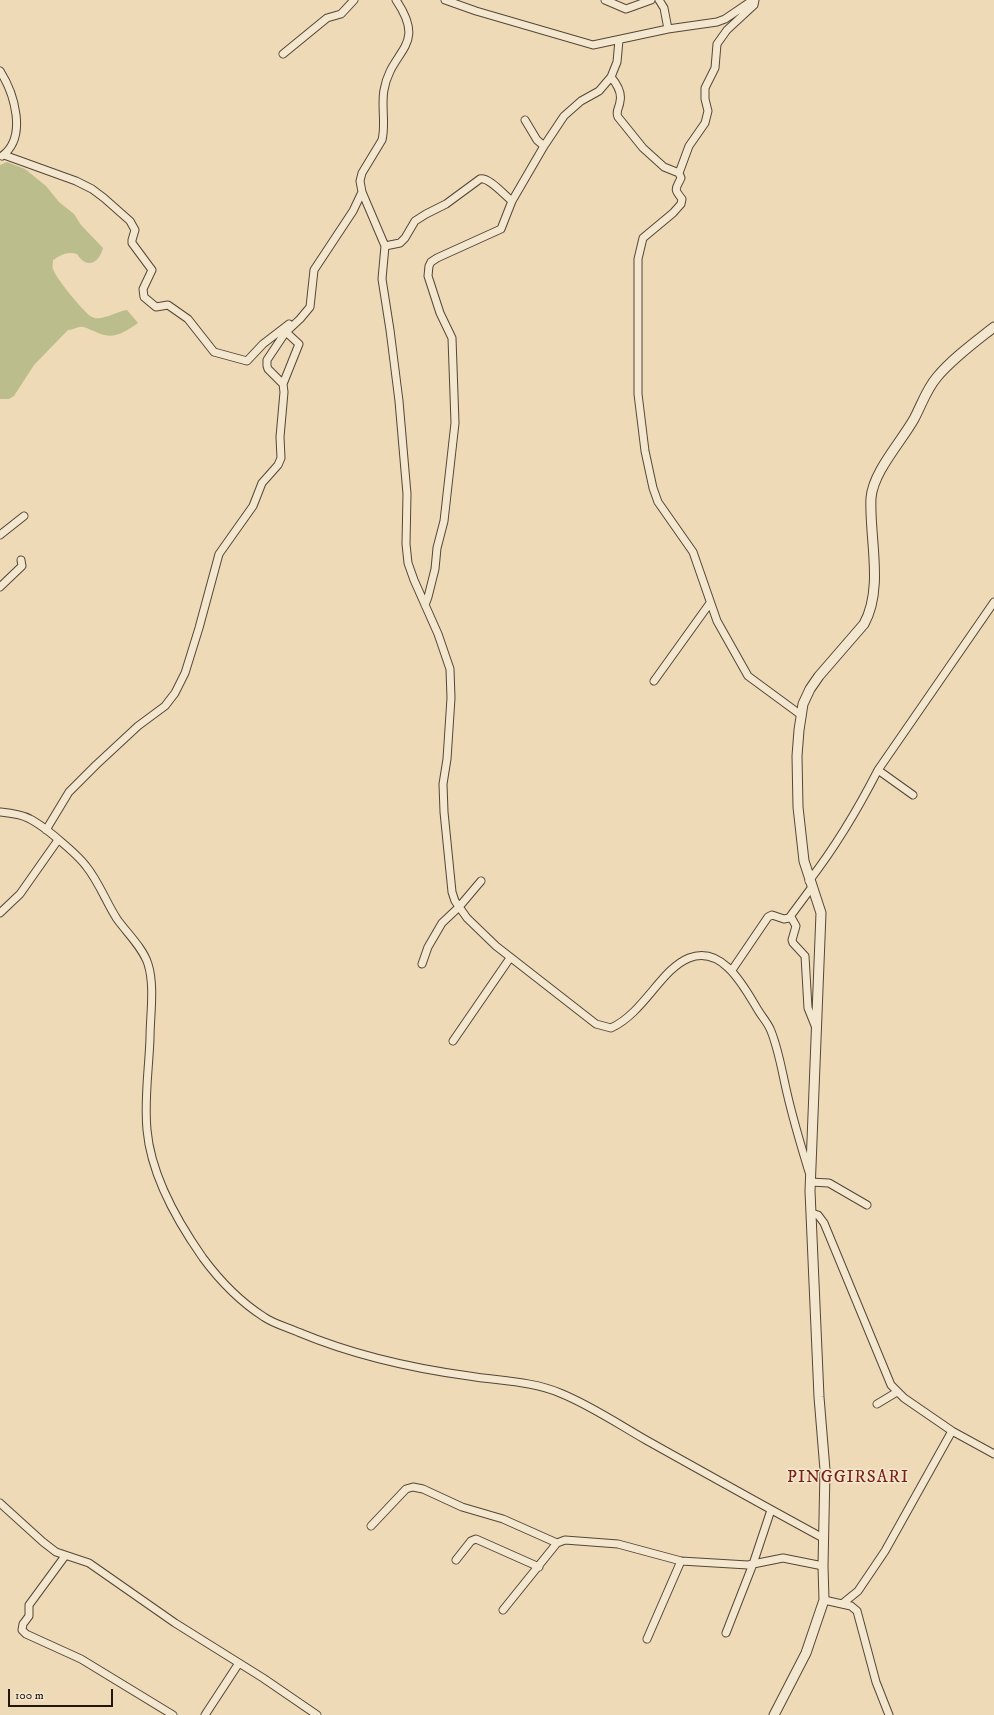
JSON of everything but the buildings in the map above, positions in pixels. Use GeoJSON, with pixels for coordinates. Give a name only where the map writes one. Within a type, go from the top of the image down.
{"type":"FeatureCollection","features":[{"type":"Feature","properties":{"kind":"street"},"geometry":{"type":"LineString","coordinates":[[283,54],[327,18],[341,14],[354,0]]}},
{"type":"Feature","properties":{"kind":"street"},"geometry":{"type":"LineString","coordinates":[[396,0],[405,13],[410,30],[408,41],[388,76],[384,88],[382,140],[362,173],[360,181],[362,192],[385,246],[382,279],[399,401],[407,494],[406,544],[410,569],[443,648],[450,669],[451,698],[443,798],[452,892],[459,907],[467,918],[510,958],[596,1024],[611,1028],[618,1025],[639,1008],[667,975],[683,960],[701,955],[711,958],[732,970],[741,981],[770,1029],[778,1051],[796,1129],[811,1180]]}},
{"type":"Feature","properties":{"kind":"street"},"geometry":{"type":"LineString","coordinates":[[445,0],[476,11],[589,44],[600,45],[668,29],[725,20],[754,0]]}},
{"type":"Feature","properties":{"kind":"street"},"geometry":{"type":"LineString","coordinates":[[605,0],[626,9],[651,0]]}},
{"type":"Feature","properties":{"kind":"street"},"geometry":{"type":"LineString","coordinates":[[754,0],[754,5],[733,24],[717,44],[715,68],[705,88],[705,99],[708,111],[705,123],[689,146],[679,173],[681,178],[675,187],[682,199],[681,204],[660,225],[652,229],[643,238],[638,256],[638,394],[645,451],[653,488],[658,502],[693,552],[717,621],[748,676],[802,715]]}},
{"type":"Feature","properties":{"kind":"street"},"geometry":{"type":"LineString","coordinates":[[660,2],[668,29]]}},
{"type":"Feature","properties":{"kind":"street"},"geometry":{"type":"LineString","coordinates":[[425,605],[435,569],[437,548],[444,520],[455,423],[452,338],[436,302],[428,276],[428,270],[431,262],[437,258],[501,229],[512,201],[544,146],[567,112],[599,90],[611,77],[617,62],[618,40]]}},
{"type":"Feature","properties":{"kind":"street"},"geometry":{"type":"LineString","coordinates":[[0,71],[13,96],[16,123],[13,143],[2,156],[76,181],[92,189],[130,221],[135,230],[132,243],[152,270],[143,289],[144,297],[156,307],[168,305],[185,316],[215,353],[247,361],[263,344],[287,326],[311,303]]}},
{"type":"Feature","properties":{"kind":"street"},"geometry":{"type":"LineString","coordinates":[[611,77],[616,84],[621,99],[617,111],[618,117],[648,152],[664,166],[679,173]]}},
{"type":"Feature","properties":{"kind":"street"},"geometry":{"type":"LineString","coordinates":[[525,120],[537,140],[544,146]]}},
{"type":"Feature","properties":{"kind":"street"},"geometry":{"type":"LineString","coordinates":[[385,246],[400,243],[405,238],[415,221],[446,204],[482,178],[489,181],[512,201]]}},
{"type":"Feature","properties":{"kind":"street"},"geometry":{"type":"LineString","coordinates":[[46,830],[69,792],[138,726],[165,706],[175,693],[185,673],[219,554],[223,546],[253,506],[262,483],[278,465],[281,458],[280,436],[284,392],[282,384],[268,369],[266,362],[286,332],[308,311],[311,303],[314,270],[353,211],[362,192]]}},
{"type":"Feature","properties":{"kind":"street"},"geometry":{"type":"LineString","coordinates":[[774,1715],[806,1653],[824,1600],[822,1566],[825,1470],[819,1397],[811,1213],[820,913],[804,861],[798,807],[797,756],[803,704],[810,689],[819,676],[853,638],[864,624],[869,614],[875,557],[871,504],[875,482],[915,417],[930,386],[939,375],[994,327]]}},
{"type":"Feature","properties":{"kind":"street"},"geometry":{"type":"LineString","coordinates":[[282,384],[299,344],[286,332]]}},
{"type":"Feature","properties":{"kind":"street"},"geometry":{"type":"LineString","coordinates":[[0,535],[24,516]]}},
{"type":"Feature","properties":{"kind":"street"},"geometry":{"type":"LineString","coordinates":[[0,587],[22,566],[21,560]]}},
{"type":"Feature","properties":{"kind":"street"},"geometry":{"type":"LineString","coordinates":[[732,970],[768,917],[774,915],[787,919],[791,917],[867,792],[878,770],[994,602]]}},
{"type":"Feature","properties":{"kind":"street"},"geometry":{"type":"LineString","coordinates":[[654,681],[710,603]]}},
{"type":"Feature","properties":{"kind":"street"},"geometry":{"type":"LineString","coordinates":[[878,770],[913,795]]}},
{"type":"Feature","properties":{"kind":"street"},"geometry":{"type":"LineString","coordinates":[[0,812],[30,819],[46,830],[86,865],[110,907],[141,950],[148,964],[151,990],[146,1106],[147,1131],[152,1164],[179,1220],[202,1257],[226,1287],[247,1306],[268,1320],[316,1340],[366,1357],[423,1369],[536,1386],[557,1391],[578,1401],[823,1538]]}},
{"type":"Feature","properties":{"kind":"street"},"geometry":{"type":"LineString","coordinates":[[0,913],[20,894],[58,840]]}},
{"type":"Feature","properties":{"kind":"street"},"geometry":{"type":"LineString","coordinates":[[422,964],[428,947],[442,923],[459,907],[481,881]]}},
{"type":"Feature","properties":{"kind":"street"},"geometry":{"type":"LineString","coordinates":[[791,917],[796,926],[792,940],[793,943],[805,956],[808,1008],[816,1029]]}},
{"type":"Feature","properties":{"kind":"street"},"geometry":{"type":"LineString","coordinates":[[453,1041],[510,958]]}},
{"type":"Feature","properties":{"kind":"street"},"geometry":{"type":"LineString","coordinates":[[811,1180],[829,1183],[867,1205]]}},
{"type":"Feature","properties":{"kind":"street"},"geometry":{"type":"LineString","coordinates":[[811,1213],[818,1215],[824,1223],[891,1385],[897,1392],[952,1431],[994,1454]]}},
{"type":"Feature","properties":{"kind":"street"},"geometry":{"type":"LineString","coordinates":[[877,1404],[897,1392]]}},
{"type":"Feature","properties":{"kind":"street"},"geometry":{"type":"LineString","coordinates":[[842,1604],[858,1591],[885,1551],[952,1431]]}},
{"type":"Feature","properties":{"kind":"street"},"geometry":{"type":"LineString","coordinates":[[371,1526],[406,1489],[413,1487],[423,1489],[462,1507],[503,1519],[557,1544]]}},
{"type":"Feature","properties":{"kind":"street"},"geometry":{"type":"LineString","coordinates":[[0,1503],[56,1552],[89,1563],[175,1623],[300,1702],[317,1715]]}},
{"type":"Feature","properties":{"kind":"street"},"geometry":{"type":"LineString","coordinates":[[726,1633],[753,1564],[771,1510]]}},
{"type":"Feature","properties":{"kind":"street"},"geometry":{"type":"LineString","coordinates":[[456,1560],[471,1541],[476,1539],[539,1567]]}},
{"type":"Feature","properties":{"kind":"street"},"geometry":{"type":"LineString","coordinates":[[503,1610],[557,1544],[564,1540],[618,1544],[680,1561],[753,1564],[783,1558],[822,1566]]}},
{"type":"Feature","properties":{"kind":"street"},"geometry":{"type":"LineString","coordinates":[[65,1556],[29,1605],[29,1616],[23,1624],[22,1630],[26,1634],[81,1660],[173,1715]]}},
{"type":"Feature","properties":{"kind":"street"},"geometry":{"type":"LineString","coordinates":[[647,1639],[680,1561]]}},
{"type":"Feature","properties":{"kind":"street"},"geometry":{"type":"LineString","coordinates":[[824,1600],[851,1606],[857,1611],[876,1682],[889,1715]]}},
{"type":"Feature","properties":{"kind":"street"},"geometry":{"type":"LineString","coordinates":[[205,1715],[239,1663]]}},
{"type":"Feature","properties":{"kind":"green space"},"geometry":{"type":"Polygon","coordinates":[[[7,162],[25,169],[46,186],[59,202],[74,214],[81,225],[103,248],[99,258],[92,263],[84,262],[77,254],[70,253],[61,255],[53,260],[53,268],[55,273],[71,295],[92,317],[100,318],[127,310],[138,323],[124,332],[109,336],[83,327],[68,330],[34,365],[14,396],[9,399],[0,399],[0,165],[7,162]]]}},
{"type":"Feature","properties":{"kind":"district","name":"PINGGIRSARI"},"geometry":{"type":"Point","coordinates":[848,1478]}}]}
